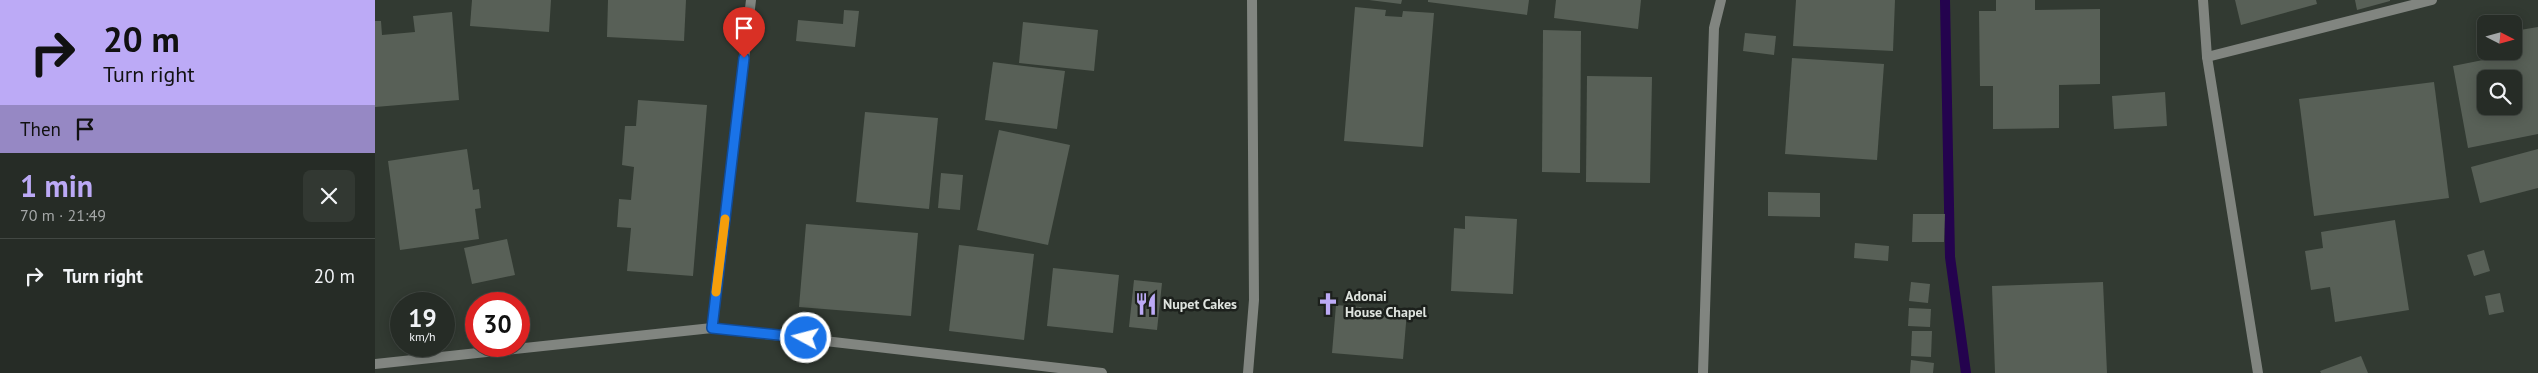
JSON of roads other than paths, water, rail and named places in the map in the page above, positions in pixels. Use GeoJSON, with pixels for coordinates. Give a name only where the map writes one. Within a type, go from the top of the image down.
{"type":"FeatureCollection","features":[{"type":"Feature","properties":{"kind":"street"},"geometry":{"type":"LineString","coordinates":[[712,328],[751,0]]}},
{"type":"Feature","properties":{"kind":"street"},"geometry":{"type":"LineString","coordinates":[[1248,373],[1254,300],[1252,0]]}},
{"type":"Feature","properties":{"kind":"street"},"geometry":{"type":"LineString","coordinates":[[1703,373],[1714,28],[1721,0]]}},
{"type":"Feature","properties":{"kind":"street"},"geometry":{"type":"LineString","coordinates":[[2203,0],[2207,57],[2258,373]]}},
{"type":"Feature","properties":{"kind":"street"},"geometry":{"type":"LineString","coordinates":[[2207,57],[2432,0]]}},
{"type":"Feature","properties":{"kind":"street"},"geometry":{"type":"LineString","coordinates":[[375,364],[712,328],[1102,373]]}},
{"type":"Feature","properties":{"kind":"waterway"},"geometry":{"type":"LineString","coordinates":[[1945,0],[1950,257],[1966,373]]}},
{"type":"Feature","properties":{"kind":"place","name":"Nupet Cakes"},"geometry":{"type":"Point","coordinates":[1146,304]}},
{"type":"Feature","properties":{"kind":"place","name":"Adonai House Chapel"},"geometry":{"type":"Point","coordinates":[1328,304]}}]}
